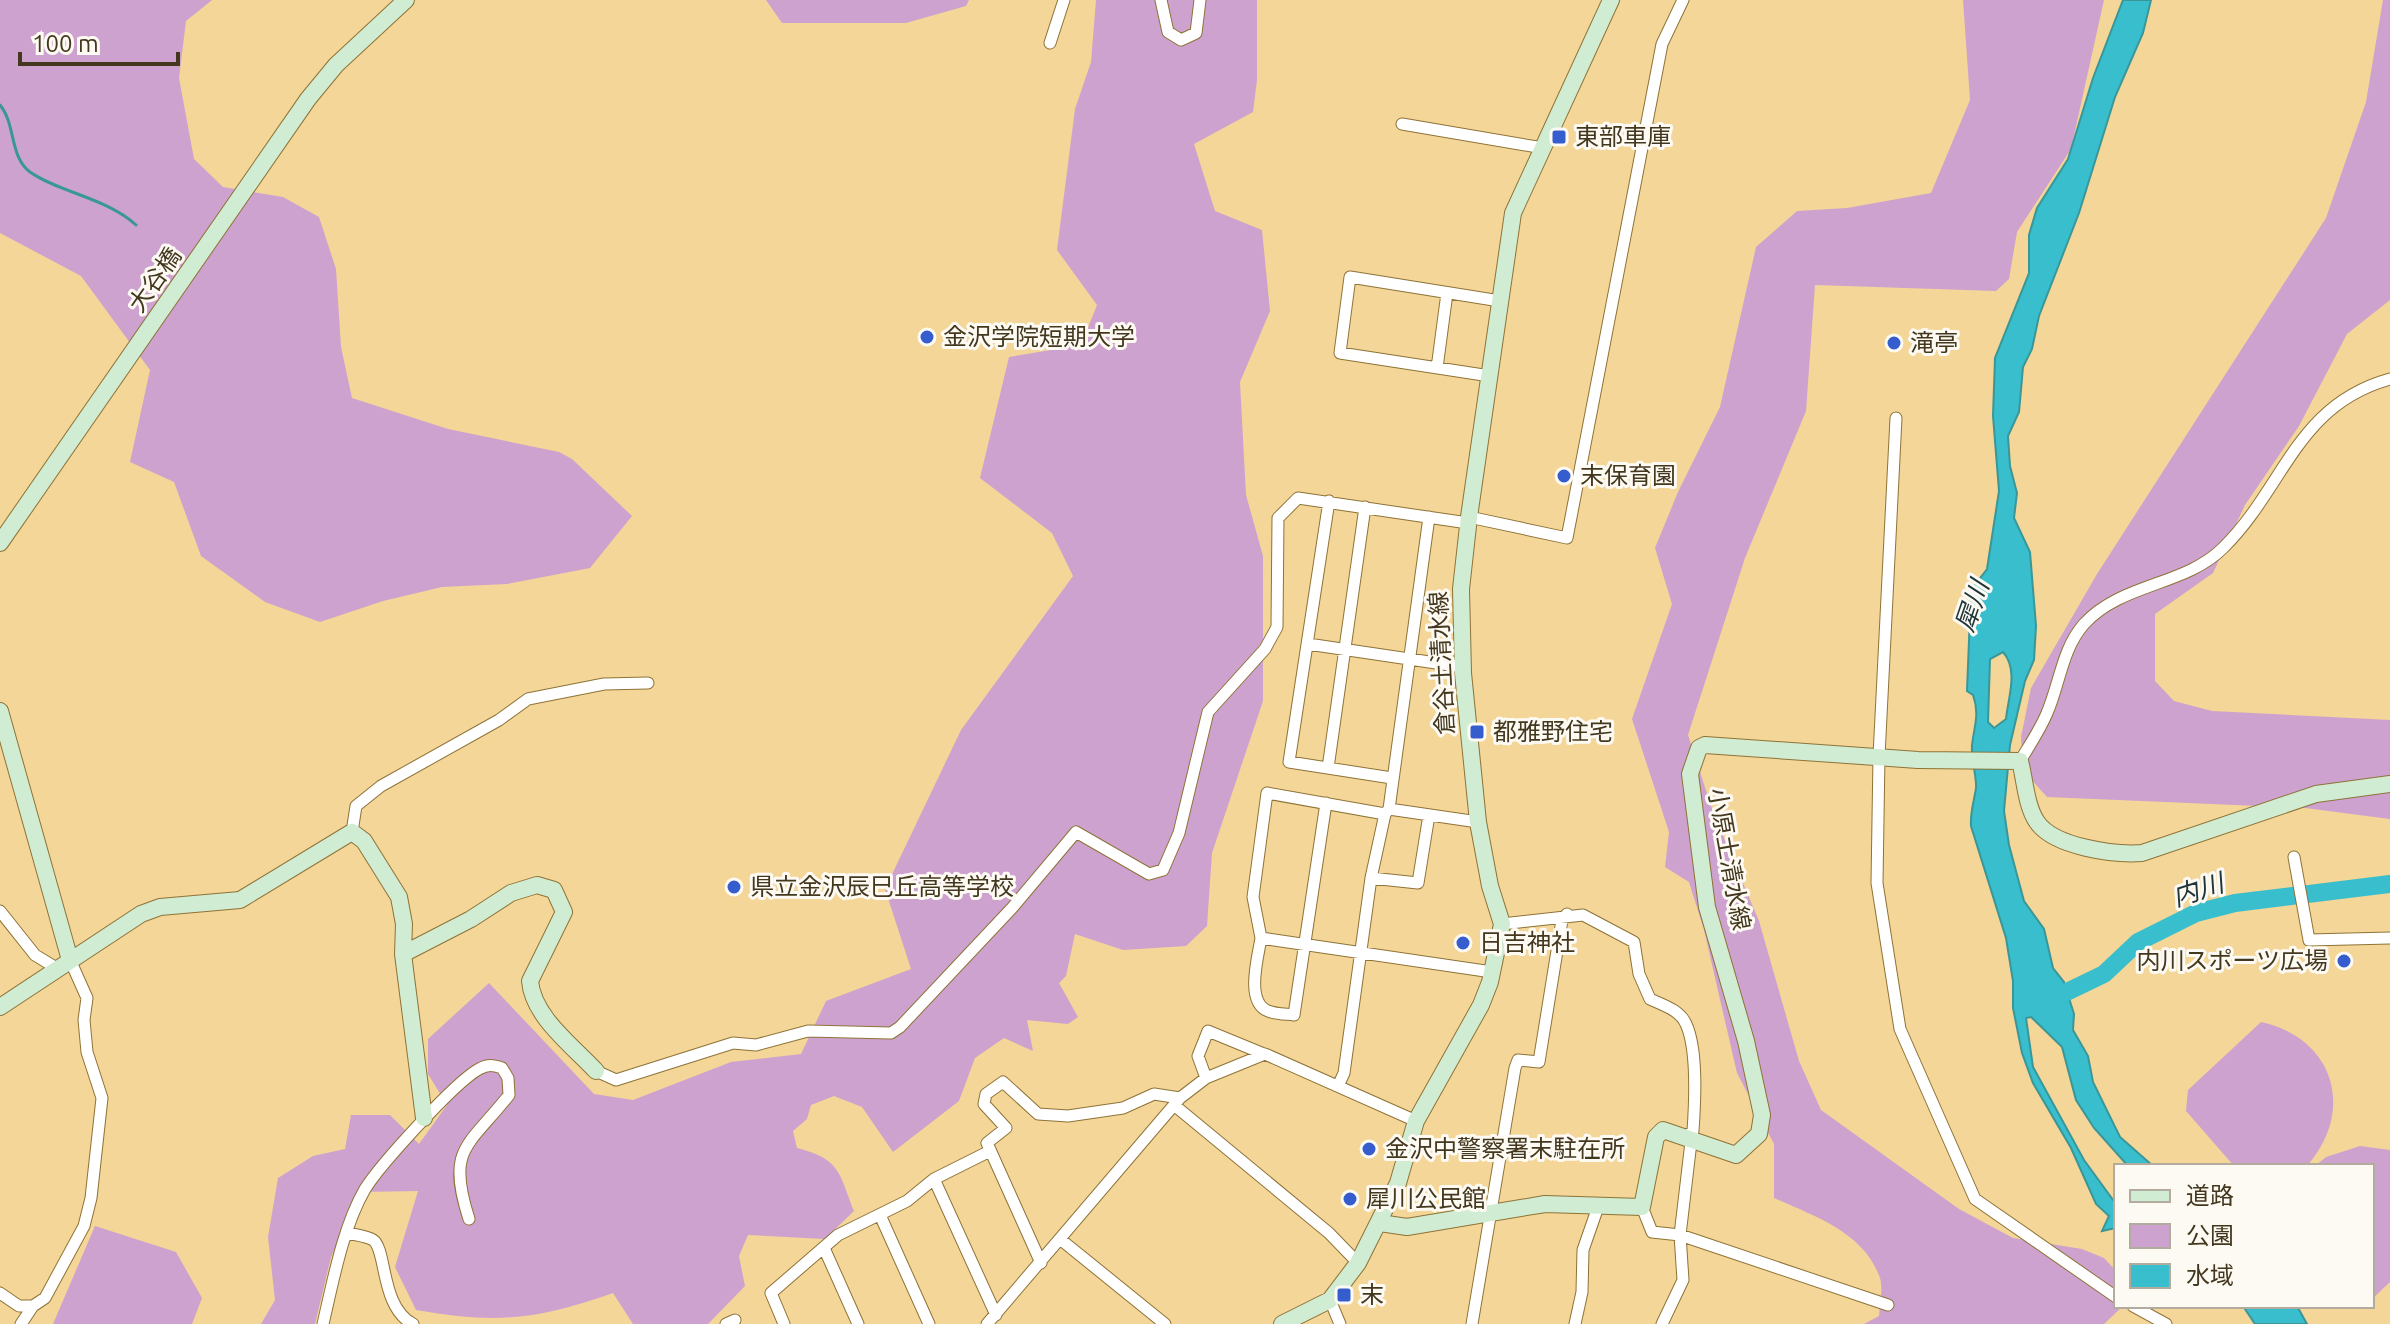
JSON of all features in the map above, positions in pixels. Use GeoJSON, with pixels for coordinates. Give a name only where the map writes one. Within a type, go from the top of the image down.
{"type":"FeatureCollection","features":[{"type":"Feature","properties":{"kind":"main road","name":"大谷橋"},"geometry":{"type":"LineString","coordinates":[[0,543],[336,65],[406,0]]}},
{"type":"Feature","properties":{"kind":"main road","name":"倉谷土清水線"},"geometry":{"type":"LineString","coordinates":[[1380,1223],[1398,1183],[1416,1121],[1481,1005],[1502,924],[1490,886],[1478,822],[1463,667],[1461,589],[1468,520],[1513,213],[1611,0]]}},
{"type":"Feature","properties":{"kind":"main road"},"geometry":{"type":"LineString","coordinates":[[0,711],[64,964]]}},
{"type":"Feature","properties":{"kind":"main road","name":"小原土清水線"},"geometry":{"type":"LineString","coordinates":[[1642,1207],[1656,1137],[1663,1130],[1736,1155],[1759,1134],[1762,1115],[1746,1041],[1707,907],[1690,774],[1699,748],[1713,744],[1879,756],[2018,761]]}},
{"type":"Feature","properties":{"kind":"main road"},"geometry":{"type":"LineString","coordinates":[[2018,761],[2035,820],[2045,831],[2059,839],[2113,855],[2142,853],[2316,794],[2390,784]]}},
{"type":"Feature","properties":{"kind":"main road"},"geometry":{"type":"LineString","coordinates":[[0,1007],[110,932],[160,907],[240,900],[352,832],[364,841],[399,897],[404,924],[403,954],[424,1118]]}},
{"type":"Feature","properties":{"kind":"main road"},"geometry":{"type":"LineString","coordinates":[[403,954],[471,919],[511,893],[537,885],[554,890],[564,912],[530,981],[531,992],[536,1006],[596,1071]]}},
{"type":"Feature","properties":{"kind":"main road"},"geometry":{"type":"LineString","coordinates":[[1282,1324],[1330,1300],[1358,1263],[1380,1223],[1407,1227],[1545,1204],[1642,1207]]}},
{"type":"Feature","properties":{"kind":"street"},"geometry":{"type":"LineString","coordinates":[[1050,43],[1064,0]]}},
{"type":"Feature","properties":{"kind":"street"},"geometry":{"type":"LineString","coordinates":[[1161,0],[1168,32],[1181,40],[1196,33],[1200,0]]}},
{"type":"Feature","properties":{"kind":"street"},"geometry":{"type":"LineString","coordinates":[[596,1071],[616,1080],[733,1043],[756,1045],[808,1031],[891,1033],[1012,908],[1076,832],[1149,874],[1163,870],[1179,833],[1208,712],[1265,649],[1277,627],[1278,518],[1298,498],[1468,520],[1567,538],[1662,44],[1683,0]]}},
{"type":"Feature","properties":{"kind":"street"},"geometry":{"type":"LineString","coordinates":[[1402,124],[1543,148]]}},
{"type":"Feature","properties":{"kind":"street"},"geometry":{"type":"LineString","coordinates":[[1490,376],[1340,353],[1350,277],[1500,301]]}},
{"type":"Feature","properties":{"kind":"street"},"geometry":{"type":"LineString","coordinates":[[1437,368],[1447,293]]}},
{"type":"Feature","properties":{"kind":"street"},"geometry":{"type":"LineString","coordinates":[[2018,761],[2047,714],[2070,643],[2084,624],[2102,607],[2128,593],[2183,572],[2219,552],[2243,527],[2321,415],[2351,394],[2390,379]]}},
{"type":"Feature","properties":{"kind":"street"},"geometry":{"type":"LineString","coordinates":[[1896,418],[1879,756],[1879,908],[1900,1029],[1975,1199],[2114,1296]]}},
{"type":"Feature","properties":{"kind":"street"},"geometry":{"type":"LineString","coordinates":[[1329,501],[1289,762],[1392,778]]}},
{"type":"Feature","properties":{"kind":"street"},"geometry":{"type":"LineString","coordinates":[[1328,768],[1365,507]]}},
{"type":"Feature","properties":{"kind":"street"},"geometry":{"type":"LineString","coordinates":[[1338,1086],[1344,1073],[1371,878],[1387,812],[1429,517]]}},
{"type":"Feature","properties":{"kind":"street"},"geometry":{"type":"LineString","coordinates":[[1308,644],[1463,667]]}},
{"type":"Feature","properties":{"kind":"street"},"geometry":{"type":"LineString","coordinates":[[352,832],[356,806],[381,786],[499,720],[528,699],[604,684],[648,683]]}},
{"type":"Feature","properties":{"kind":"street"},"geometry":{"type":"LineString","coordinates":[[1326,803],[1294,1015],[1266,1011],[1257,1001],[1255,975],[1261,938],[1253,897],[1267,793],[1387,812],[1478,822]]}},
{"type":"Feature","properties":{"kind":"street"},"geometry":{"type":"LineString","coordinates":[[1371,878],[1418,883],[1429,815]]}},
{"type":"Feature","properties":{"kind":"street"},"geometry":{"type":"LineString","coordinates":[[2294,857],[2309,940],[2390,938]]}},
{"type":"Feature","properties":{"kind":"street"},"geometry":{"type":"LineString","coordinates":[[0,911],[35,955],[64,964],[87,998],[84,1020],[87,1052],[102,1098],[91,1198],[84,1226],[45,1298],[33,1306],[21,1324]]}},
{"type":"Feature","properties":{"kind":"street"},"geometry":{"type":"LineString","coordinates":[[1472,1324],[1515,1068],[1518,1060],[1539,1062],[1562,920],[1567,914]]}},
{"type":"Feature","properties":{"kind":"street"},"geometry":{"type":"LineString","coordinates":[[1502,924],[1567,914],[1583,915],[1634,942],[1639,974],[1650,999],[1675,1010],[1686,1023],[1696,1086],[1680,1235],[1683,1280],[1662,1324]]}},
{"type":"Feature","properties":{"kind":"street"},"geometry":{"type":"LineString","coordinates":[[1261,938],[1492,972]]}},
{"type":"Feature","properties":{"kind":"street"},"geometry":{"type":"LineString","coordinates":[[1206,1078],[1198,1056],[1208,1031],[1416,1121]]}},
{"type":"Feature","properties":{"kind":"street"},"geometry":{"type":"LineString","coordinates":[[934,1179],[992,1320],[1177,1102],[1206,1078],[1265,1054]]}},
{"type":"Feature","properties":{"kind":"street"},"geometry":{"type":"LineString","coordinates":[[323,1324],[348,1233],[365,1189],[424,1118],[478,1069],[491,1065],[502,1068],[508,1078],[509,1095],[462,1149],[458,1184],[469,1219]]}},
{"type":"Feature","properties":{"kind":"street"},"geometry":{"type":"LineString","coordinates":[[1041,1263],[987,1143],[1006,1128],[984,1104],[986,1094],[1003,1082],[1038,1114],[1068,1116],[1123,1108],[1154,1094],[1177,1102],[1329,1233],[1358,1263]]}},
{"type":"Feature","properties":{"kind":"street"},"geometry":{"type":"LineString","coordinates":[[784,1324],[771,1293],[838,1235],[907,1201],[934,1179],[990,1151]]}},
{"type":"Feature","properties":{"kind":"street"},"geometry":{"type":"LineString","coordinates":[[1575,1324],[1582,1292],[1583,1250],[1599,1204]]}},
{"type":"Feature","properties":{"kind":"street"},"geometry":{"type":"LineString","coordinates":[[1642,1207],[1652,1232],[1680,1235],[1888,1305]]}},
{"type":"Feature","properties":{"kind":"street"},"geometry":{"type":"LineString","coordinates":[[880,1215],[929,1324]]}},
{"type":"Feature","properties":{"kind":"street"},"geometry":{"type":"LineString","coordinates":[[348,1233],[374,1240],[380,1250],[384,1281],[405,1320],[413,1324]]}},
{"type":"Feature","properties":{"kind":"street"},"geometry":{"type":"LineString","coordinates":[[1060,1239],[1165,1324]]}},
{"type":"Feature","properties":{"kind":"street"},"geometry":{"type":"LineString","coordinates":[[824,1248],[858,1324]]}},
{"type":"Feature","properties":{"kind":"street"},"geometry":{"type":"LineString","coordinates":[[0,1293],[19,1306],[33,1306]]}},
{"type":"Feature","properties":{"kind":"street"},"geometry":{"type":"LineString","coordinates":[[1330,1300],[1340,1324]]}},
{"type":"Feature","properties":{"kind":"street"},"geometry":{"type":"LineString","coordinates":[[2137,1308],[2166,1324]]}},
{"type":"Feature","properties":{"kind":"green space"},"geometry":{"type":"Polygon","coordinates":[[[0,0],[212,0],[186,21],[179,78],[194,159],[223,187],[283,197],[319,217],[336,269],[341,347],[352,398],[448,429],[559,452],[572,459],[632,516],[590,568],[507,584],[442,587],[383,601],[320,622],[265,602],[201,556],[174,482],[130,462],[150,370],[81,276],[0,233],[0,0]]]}},
{"type":"Feature","properties":{"kind":"green space"},"geometry":{"type":"Polygon","coordinates":[[[766,0],[969,0],[966,6],[906,23],[782,23],[766,0]]]}},
{"type":"Feature","properties":{"kind":"green space"},"geometry":{"type":"Polygon","coordinates":[[[1096,0],[1257,0],[1257,80],[1253,112],[1194,144],[1215,211],[1262,230],[1270,311],[1240,382],[1246,495],[1263,556],[1263,701],[1212,853],[1207,926],[1186,946],[1123,950],[1075,934],[1066,976],[1059,983],[1078,1017],[1068,1024],[1027,1020],[1033,1051],[1004,1038],[975,1058],[959,1101],[893,1152],[862,1107],[834,1096],[811,1105],[807,1119],[793,1131],[797,1148],[830,1162],[841,1177],[854,1211],[825,1239],[748,1235],[739,1256],[745,1286],[708,1324],[633,1324],[613,1293],[561,1309],[516,1317],[470,1317],[416,1310],[395,1267],[418,1191],[360,1192],[331,1257],[315,1324],[261,1324],[275,1300],[268,1237],[278,1178],[313,1156],[345,1149],[351,1115],[390,1115],[419,1144],[447,1105],[428,1074],[428,1039],[489,983],[594,1094],[633,1100],[731,1062],[801,1054],[826,1001],[911,969],[885,889],[961,730],[1073,576],[1052,533],[980,478],[1009,357],[1081,345],[1097,305],[1057,250],[1075,109],[1091,62],[1096,0]]]}},
{"type":"Feature","properties":{"kind":"green space"},"geometry":{"type":"Polygon","coordinates":[[[1963,0],[2104,0],[2071,149],[2017,232],[2009,279],[1996,291],[1815,285],[1806,411],[1745,558],[1688,735],[1713,812],[1759,921],[1799,1061],[1821,1110],[1959,1209],[2013,1238],[2082,1249],[2104,1258],[2114,1269],[2114,1308],[2121,1308],[2104,1324],[1864,1324],[1879,1316],[1881,1282],[1872,1262],[1850,1237],[1821,1219],[1774,1198],[1774,1144],[1737,1073],[1704,930],[1689,882],[1665,867],[1669,832],[1632,719],[1672,604],[1655,548],[1678,492],[1720,407],[1756,247],[1797,211],[1847,208],[1931,193],[1970,100],[1963,0]]]}},
{"type":"Feature","properties":{"kind":"green space"},"geometry":{"type":"Polygon","coordinates":[[[2383,0],[2390,0],[2390,300],[2347,334],[2299,426],[2245,505],[2213,573],[2155,614],[2155,681],[2174,701],[2212,711],[2390,720],[2390,819],[2305,808],[2047,797],[2023,770],[2021,737],[2031,688],[2097,574],[2326,218],[2366,102],[2383,0]]]}},
{"type":"Feature","properties":{"kind":"green space"},"geometry":{"type":"Polygon","coordinates":[[[2261,1022],[2286,1030],[2306,1043],[2321,1060],[2330,1079],[2333,1100],[2331,1122],[2322,1144],[2308,1164],[2232,1164],[2186,1111],[2188,1090],[2261,1022]]]}},
{"type":"Feature","properties":{"kind":"green space"},"geometry":{"type":"Polygon","coordinates":[[[2360,1146],[2390,1150],[2390,1282],[2374,1297],[2374,1164],[2317,1164],[2326,1157],[2360,1146]]]}},
{"type":"Feature","properties":{"kind":"green space"},"geometry":{"type":"Polygon","coordinates":[[[95,1226],[176,1252],[202,1298],[192,1324],[53,1324],[95,1226]]]}},
{"type":"Feature","properties":{"kind":"water","name":"犀川"},"geometry":{"type":"Polygon","coordinates":[[[2123,0],[2151,0],[2143,33],[2115,97],[2079,213],[2039,316],[2032,349],[2023,367],[2019,412],[2008,436],[2010,466],[2017,493],[2014,518],[2030,552],[2036,626],[2034,660],[2025,681],[2010,745],[2004,811],[2009,845],[2024,901],[2044,929],[2053,968],[2064,982],[2074,1014],[2073,1030],[2088,1056],[2093,1082],[2120,1137],[2151,1164],[2126,1164],[2094,1128],[2076,1100],[2062,1047],[2031,1017],[2026,1018],[2033,1067],[2084,1160],[2114,1201],[2114,1228],[2102,1231],[2109,1216],[2096,1204],[2071,1148],[2033,1083],[2022,1053],[2013,1008],[2013,981],[2006,938],[1971,826],[1976,788],[1972,750],[1976,714],[1973,695],[1967,691],[1971,590],[1987,569],[1999,491],[1993,416],[1995,358],[2029,273],[2029,235],[2037,208],[2068,159],[2093,78],[2123,0]],[[2003,652],[1990,659],[1988,722],[1994,728],[2006,719],[2012,676],[2003,652]]]}},
{"type":"Feature","properties":{"kind":"water"},"geometry":{"type":"Polygon","coordinates":[[[2244,1308],[2298,1308],[2307,1324],[2255,1324],[2244,1308]]]}},
{"type":"Feature","properties":{"kind":"waterway"},"geometry":{"type":"LineString","coordinates":[[0,105],[8,121],[15,149],[30,172],[111,208],[136,225]]}},
{"type":"Feature","properties":{"kind":"waterway","name":"内川"},"geometry":{"type":"LineString","coordinates":[[2046,1002],[2104,974],[2138,942],[2196,913],[2235,903],[2390,884]]}},
{"type":"Feature","properties":{"kind":"place","name":"東部車庫"},"geometry":{"type":"Point","coordinates":[1559,137]}},
{"type":"Feature","properties":{"kind":"place","name":"金沢学院短期大学"},"geometry":{"type":"Point","coordinates":[927,337]}},
{"type":"Feature","properties":{"kind":"place","name":"滝亭"},"geometry":{"type":"Point","coordinates":[1894,343]}},
{"type":"Feature","properties":{"kind":"place","name":"末保育園"},"geometry":{"type":"Point","coordinates":[1564,476]}},
{"type":"Feature","properties":{"kind":"place","name":"都雅野住宅"},"geometry":{"type":"Point","coordinates":[1477,732]}},
{"type":"Feature","properties":{"kind":"place","name":"県立金沢辰巳丘高等学校"},"geometry":{"type":"Point","coordinates":[734,887]}},
{"type":"Feature","properties":{"kind":"place","name":"日吉神社"},"geometry":{"type":"Point","coordinates":[1463,943]}},
{"type":"Feature","properties":{"kind":"place","name":"内川スポーツ広場"},"geometry":{"type":"Point","coordinates":[2344,961]}},
{"type":"Feature","properties":{"kind":"place","name":"金沢中警察署末駐在所"},"geometry":{"type":"Point","coordinates":[1369,1149]}},
{"type":"Feature","properties":{"kind":"place","name":"犀川公民館"},"geometry":{"type":"Point","coordinates":[1350,1199]}},
{"type":"Feature","properties":{"kind":"place","name":"末"},"geometry":{"type":"Point","coordinates":[1344,1295]}}]}
